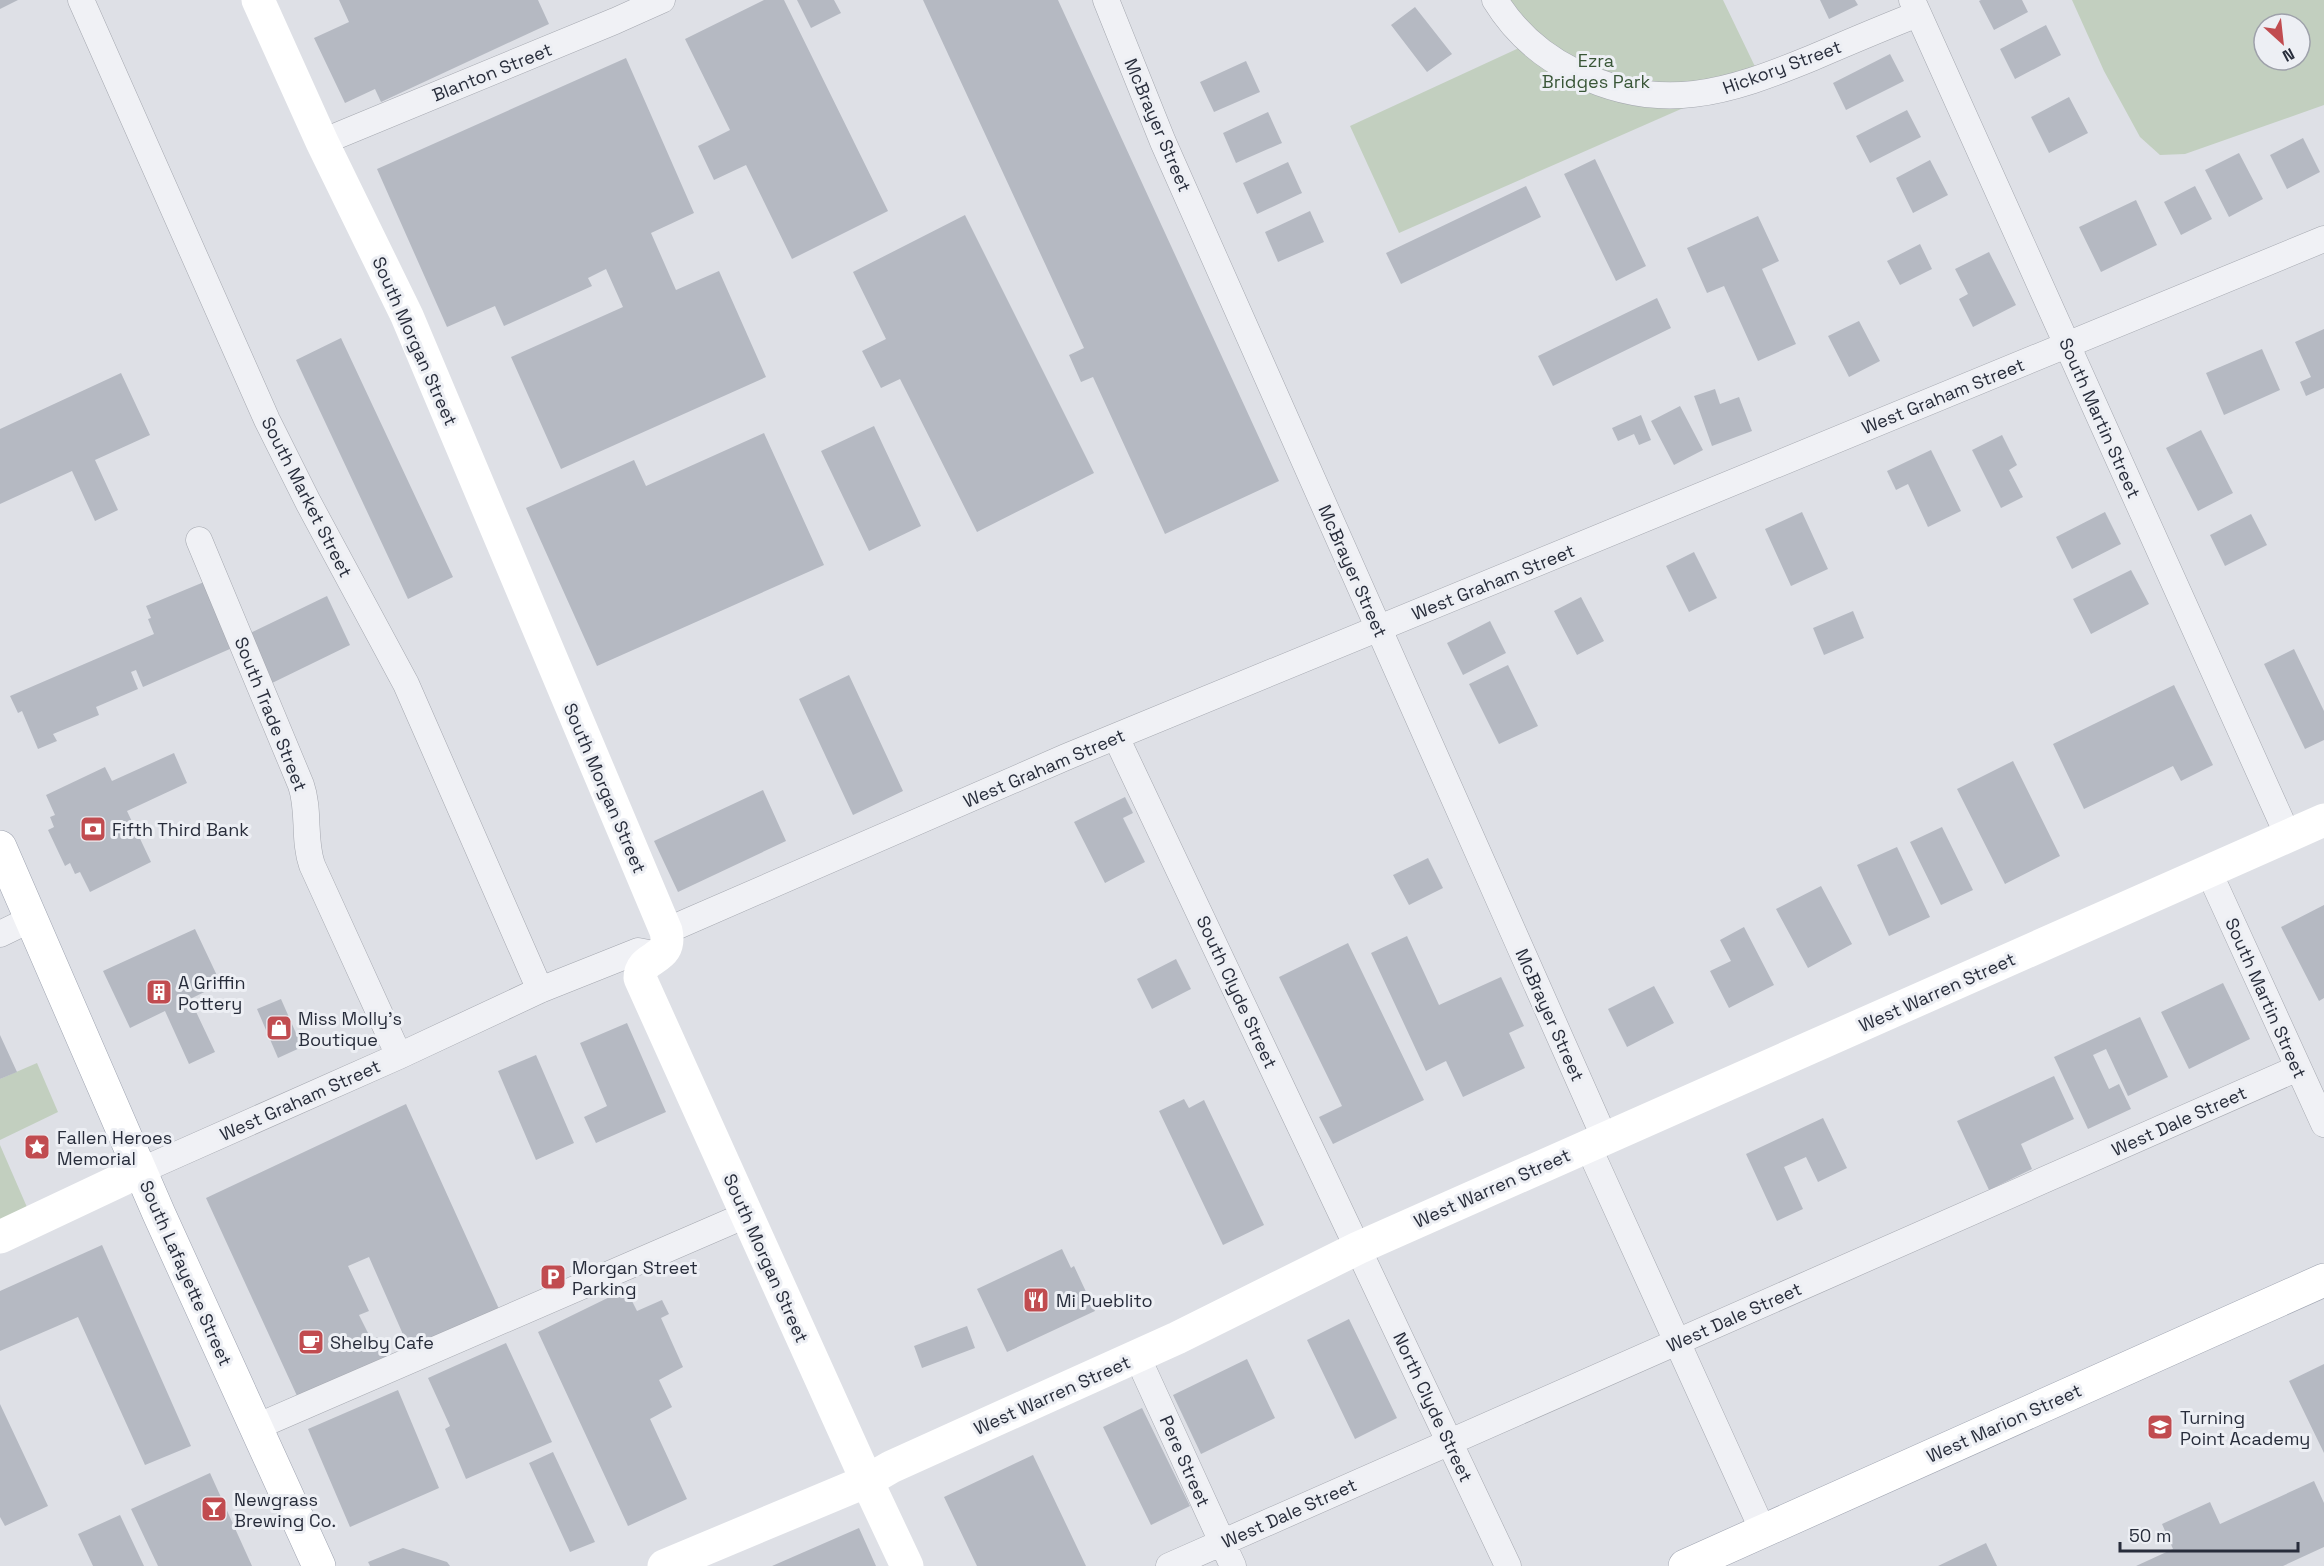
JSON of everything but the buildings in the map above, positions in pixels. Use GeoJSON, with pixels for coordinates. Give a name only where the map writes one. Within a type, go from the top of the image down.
{"type":"FeatureCollection","features":[{"type":"Feature","properties":{"kind":"main road","name":"South Morgan Street"},"geometry":{"type":"LineString","coordinates":[[258,0],[322,142],[407,316],[662,943],[640,971],[640,978],[867,1481],[908,1566]]}},
{"type":"Feature","properties":{"kind":"main road","name":"West Warren Street"},"geometry":{"type":"LineString","coordinates":[[664,1566],[867,1481],[891,1467],[1137,1356],[1358,1248],[2324,820]]}},
{"type":"Feature","properties":{"kind":"main road","name":"South Lafayette Street"},"geometry":{"type":"LineString","coordinates":[[0,847],[140,1171],[319,1566]]}},
{"type":"Feature","properties":{"kind":"main road"},"geometry":{"type":"LineString","coordinates":[[0,1237],[140,1171]]}},
{"type":"Feature","properties":{"kind":"main road","name":"West Marion Street"},"geometry":{"type":"LineString","coordinates":[[1685,1566],[2324,1280]]}},
{"type":"Feature","properties":{"kind":"street","name":"South Market Street"},"geometry":{"type":"LineString","coordinates":[[81,0],[267,420],[308,502],[406,684],[540,990]]}},
{"type":"Feature","properties":{"kind":"street","name":"Blanton Street"},"geometry":{"type":"LineString","coordinates":[[322,142],[662,0]]}},
{"type":"Feature","properties":{"kind":"street","name":"McBrayer Street"},"geometry":{"type":"LineString","coordinates":[[1106,0],[1168,153],[1379,629],[1596,1142],[1677,1342],[1763,1531]]}},
{"type":"Feature","properties":{"kind":"street","name":"Hickory Street"},"geometry":{"type":"LineString","coordinates":[[1495,0],[1506,18],[1531,43],[1562,66],[1596,83],[1642,94],[1678,97],[1722,91],[1761,79],[1915,7]]}},
{"type":"Feature","properties":{"kind":"street","name":"South Martin Street"},"geometry":{"type":"LineString","coordinates":[[1915,7],[2288,836]]}},
{"type":"Feature","properties":{"kind":"street","name":"West Graham Street"},"geometry":{"type":"LineString","coordinates":[[140,1171],[399,1056],[540,990],[662,943],[1116,737],[2324,240]]}},
{"type":"Feature","properties":{"kind":"street","name":"South Trade Street"},"geometry":{"type":"LineString","coordinates":[[199,540],[301,785],[305,802],[307,849],[312,865],[399,1056]]}},
{"type":"Feature","properties":{"kind":"street","name":"South Clyde Street"},"geometry":{"type":"LineString","coordinates":[[1116,737],[1358,1248]]}},
{"type":"Feature","properties":{"kind":"street","name":"South Martin Street"},"geometry":{"type":"LineString","coordinates":[[2209,872],[2324,1124]]}},
{"type":"Feature","properties":{"kind":"street"},"geometry":{"type":"LineString","coordinates":[[0,934],[31,919]]}},
{"type":"Feature","properties":{"kind":"street","name":"West Dale Street"},"geometry":{"type":"LineString","coordinates":[[1169,1566],[2298,1068]]}},
{"type":"Feature","properties":{"kind":"street"},"geometry":{"type":"LineString","coordinates":[[256,1427],[746,1215]]}},
{"type":"Feature","properties":{"kind":"street","name":"North Clyde Street"},"geometry":{"type":"LineString","coordinates":[[1358,1248],[1508,1566]]}},
{"type":"Feature","properties":{"kind":"street","name":"Pere Street"},"geometry":{"type":"LineString","coordinates":[[1137,1356],[1233,1566]]}},
{"type":"Feature","properties":{"kind":"green space","name":"Ezra Bridges Park"},"geometry":{"type":"Polygon","coordinates":[[[1495,0],[1723,0],[1761,79],[1722,91],[1399,233],[1350,126],[1530,43],[1495,0]]]}},
{"type":"Feature","properties":{"kind":"green space"},"geometry":{"type":"Polygon","coordinates":[[[2072,0],[2324,0],[2324,105],[2185,154],[2160,155],[2140,137],[2104,71],[2072,0]]]}},
{"type":"Feature","properties":{"kind":"green space"},"geometry":{"type":"Polygon","coordinates":[[[37,1063],[58,1112],[0,1140],[0,1079],[37,1063]]]}},
{"type":"Feature","properties":{"kind":"green space"},"geometry":{"type":"Polygon","coordinates":[[[0,1145],[33,1221],[0,1237],[0,1145]]]}},
{"type":"Feature","properties":{"kind":"place","name":"Fifth Third Bank"},"geometry":{"type":"Point","coordinates":[93,829]}},
{"type":"Feature","properties":{"kind":"place","name":"A Griffin Pottery"},"geometry":{"type":"Point","coordinates":[159,992]}},
{"type":"Feature","properties":{"kind":"place","name":"Miss Molly's Boutique"},"geometry":{"type":"Point","coordinates":[279,1028]}},
{"type":"Feature","properties":{"kind":"place","name":"Fallen Heroes Memorial"},"geometry":{"type":"Point","coordinates":[37,1147]}},
{"type":"Feature","properties":{"kind":"place","name":"Morgan Street Parking"},"geometry":{"type":"Point","coordinates":[553,1277]}},
{"type":"Feature","properties":{"kind":"place","name":"Mi Pueblito"},"geometry":{"type":"Point","coordinates":[1036,1300]}},
{"type":"Feature","properties":{"kind":"place","name":"Shelby Cafe"},"geometry":{"type":"Point","coordinates":[311,1342]}},
{"type":"Feature","properties":{"kind":"place","name":"Turning Point Academy"},"geometry":{"type":"Point","coordinates":[2160,1427]}},
{"type":"Feature","properties":{"kind":"place","name":"Newgrass Brewing Co."},"geometry":{"type":"Point","coordinates":[214,1509]}}]}
